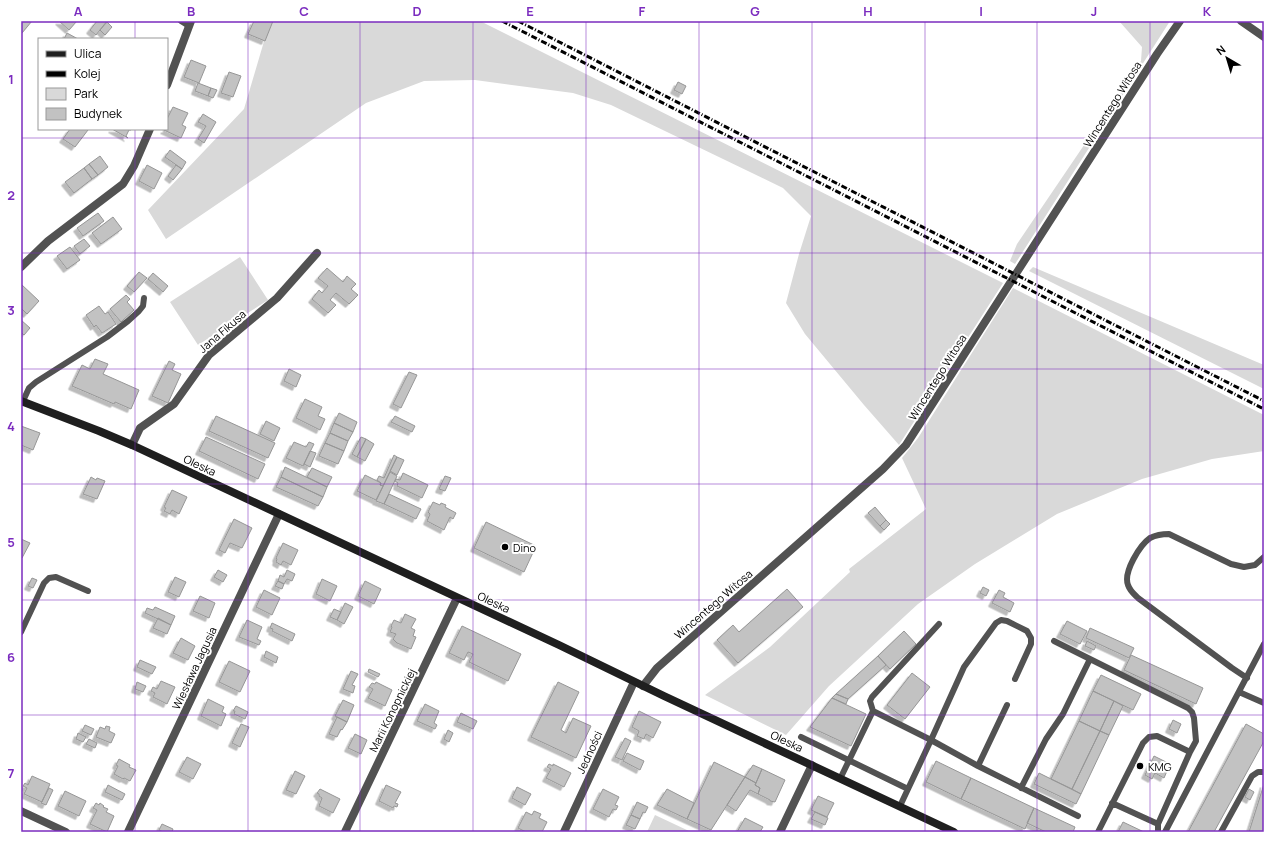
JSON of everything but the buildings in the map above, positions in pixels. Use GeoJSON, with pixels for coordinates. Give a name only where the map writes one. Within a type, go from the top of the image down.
{"type":"FeatureCollection","features":[{"type":"Feature","properties":{"kind":"street","name":"Wincentego Witosa"},"geometry":{"type":"LineString","coordinates":[[644,686],[657,668],[883,469],[906,445],[1157,54],[1180,21]]}},
{"type":"Feature","properties":{"kind":"street"},"geometry":{"type":"LineString","coordinates":[[1241,21],[1264,37]]}},
{"type":"Feature","properties":{"kind":"street"},"geometry":{"type":"LineString","coordinates":[[168,82],[190,24]]}},
{"type":"Feature","properties":{"kind":"street"},"geometry":{"type":"LineString","coordinates":[[21,268],[48,241],[123,184],[129,176],[150,130]]}},
{"type":"Feature","properties":{"kind":"street","name":"Jana Fikusa"},"geometry":{"type":"LineString","coordinates":[[132,445],[140,428],[171,408],[178,400],[199,367],[209,355],[277,298],[317,253]]}},
{"type":"Feature","properties":{"kind":"street","name":"Oleska"},"geometry":{"type":"LineString","coordinates":[[22,401],[132,445],[954,832]]}},
{"type":"Feature","properties":{"kind":"street","name":"Wiesława Jagusia"},"geometry":{"type":"LineString","coordinates":[[128,832],[279,514]]}},
{"type":"Feature","properties":{"kind":"street","name":"Marii Konopnickiej"},"geometry":{"type":"LineString","coordinates":[[345,832],[457,598]]}},
{"type":"Feature","properties":{"kind":"street","name":"Jedności"},"geometry":{"type":"LineString","coordinates":[[564,832],[634,682]]}},
{"type":"Feature","properties":{"kind":"street"},"geometry":{"type":"LineString","coordinates":[[780,832],[812,765]]}},
{"type":"Feature","properties":{"kind":"street"},"geometry":{"type":"LineString","coordinates":[[21,810],[66,832]]}},
{"type":"Feature","properties":{"kind":"lane"},"geometry":{"type":"LineString","coordinates":[[181,21],[190,24]]}},
{"type":"Feature","properties":{"kind":"lane"},"geometry":{"type":"LineString","coordinates":[[22,401],[29,388],[36,382],[106,337],[135,316],[142,306],[144,298]]}},
{"type":"Feature","properties":{"kind":"lane"},"geometry":{"type":"LineString","coordinates":[[1246,678],[1131,592],[1127,584],[1128,571],[1141,546],[1151,537],[1161,534],[1169,534],[1238,566],[1244,567],[1255,565],[1264,556]]}},
{"type":"Feature","properties":{"kind":"lane"},"geometry":{"type":"LineString","coordinates":[[21,632],[44,583],[49,578],[56,577],[88,591]]}},
{"type":"Feature","properties":{"kind":"lane"},"geometry":{"type":"LineString","coordinates":[[900,806],[964,667],[996,623],[1001,620],[1007,621],[1027,631],[1031,638],[1031,644],[1014,679]]}},
{"type":"Feature","properties":{"kind":"lane"},"geometry":{"type":"LineString","coordinates":[[840,779],[873,711],[870,701],[872,697],[940,624]]}},
{"type":"Feature","properties":{"kind":"lane"},"geometry":{"type":"LineString","coordinates":[[1054,641],[1188,708],[1192,712],[1196,741],[1158,824],[1158,832]]}},
{"type":"Feature","properties":{"kind":"lane"},"geometry":{"type":"LineString","coordinates":[[1165,832],[1264,644]]}},
{"type":"Feature","properties":{"kind":"lane"},"geometry":{"type":"LineString","coordinates":[[1021,788],[1046,739],[1063,714],[1090,660]]}},
{"type":"Feature","properties":{"kind":"lane"},"geometry":{"type":"LineString","coordinates":[[1239,692],[1264,704]]}},
{"type":"Feature","properties":{"kind":"lane"},"geometry":{"type":"LineString","coordinates":[[978,766],[1007,705]]}},
{"type":"Feature","properties":{"kind":"lane"},"geometry":{"type":"LineString","coordinates":[[873,711],[1078,816]]}},
{"type":"Feature","properties":{"kind":"lane"},"geometry":{"type":"LineString","coordinates":[[1098,832],[1143,743],[1149,737],[1157,736],[1190,752]]}},
{"type":"Feature","properties":{"kind":"lane"},"geometry":{"type":"LineString","coordinates":[[801,737],[908,789]]}},
{"type":"Feature","properties":{"kind":"lane"},"geometry":{"type":"LineString","coordinates":[[1221,832],[1252,776],[1258,772],[1264,772]]}},
{"type":"Feature","properties":{"kind":"lane"},"geometry":{"type":"LineString","coordinates":[[1112,803],[1158,824]]}},
{"type":"Feature","properties":{"kind":"green space"},"geometry":{"type":"Polygon","coordinates":[[[270,21],[480,21],[1003,283],[899,445],[805,334],[786,303],[811,216],[783,188],[611,105],[573,93],[475,80],[424,81],[366,103],[166,239],[148,210],[244,109],[270,21]]]}},
{"type":"Feature","properties":{"kind":"green space"},"geometry":{"type":"Polygon","coordinates":[[[1119,21],[1170,21],[1015,264],[1010,261],[1017,244],[1141,61],[1142,47],[1119,21]]]}},
{"type":"Feature","properties":{"kind":"green space"},"geometry":{"type":"Polygon","coordinates":[[[240,257],[268,300],[198,345],[170,302],[240,257]]]}},
{"type":"Feature","properties":{"kind":"green space"},"geometry":{"type":"Polygon","coordinates":[[[1033,267],[1264,365],[1264,389],[1029,271],[1033,267]]]}},
{"type":"Feature","properties":{"kind":"green space"},"geometry":{"type":"Polygon","coordinates":[[[1013,288],[1264,415],[1264,451],[1212,459],[1142,479],[1057,514],[975,564],[918,604],[829,686],[786,735],[705,695],[770,647],[850,572],[849,569],[926,509],[902,458],[918,438],[1013,288]]]}},
{"type":"Feature","properties":{"kind":"green space"},"geometry":{"type":"Polygon","coordinates":[[[655,815],[689,831],[691,832],[647,832],[655,815]]]}},
{"type":"Feature","properties":{"kind":"railway"},"geometry":{"type":"LineString","coordinates":[[502,21],[1264,409]]}},
{"type":"Feature","properties":{"kind":"railway"},"geometry":{"type":"LineString","coordinates":[[518,21],[1264,401]]}},
{"type":"Feature","properties":{"kind":"place","name":"Dino"},"geometry":{"type":"Point","coordinates":[505,547]}},
{"type":"Feature","properties":{"kind":"place","name":"KMG"},"geometry":{"type":"Point","coordinates":[1140,766]}}]}
